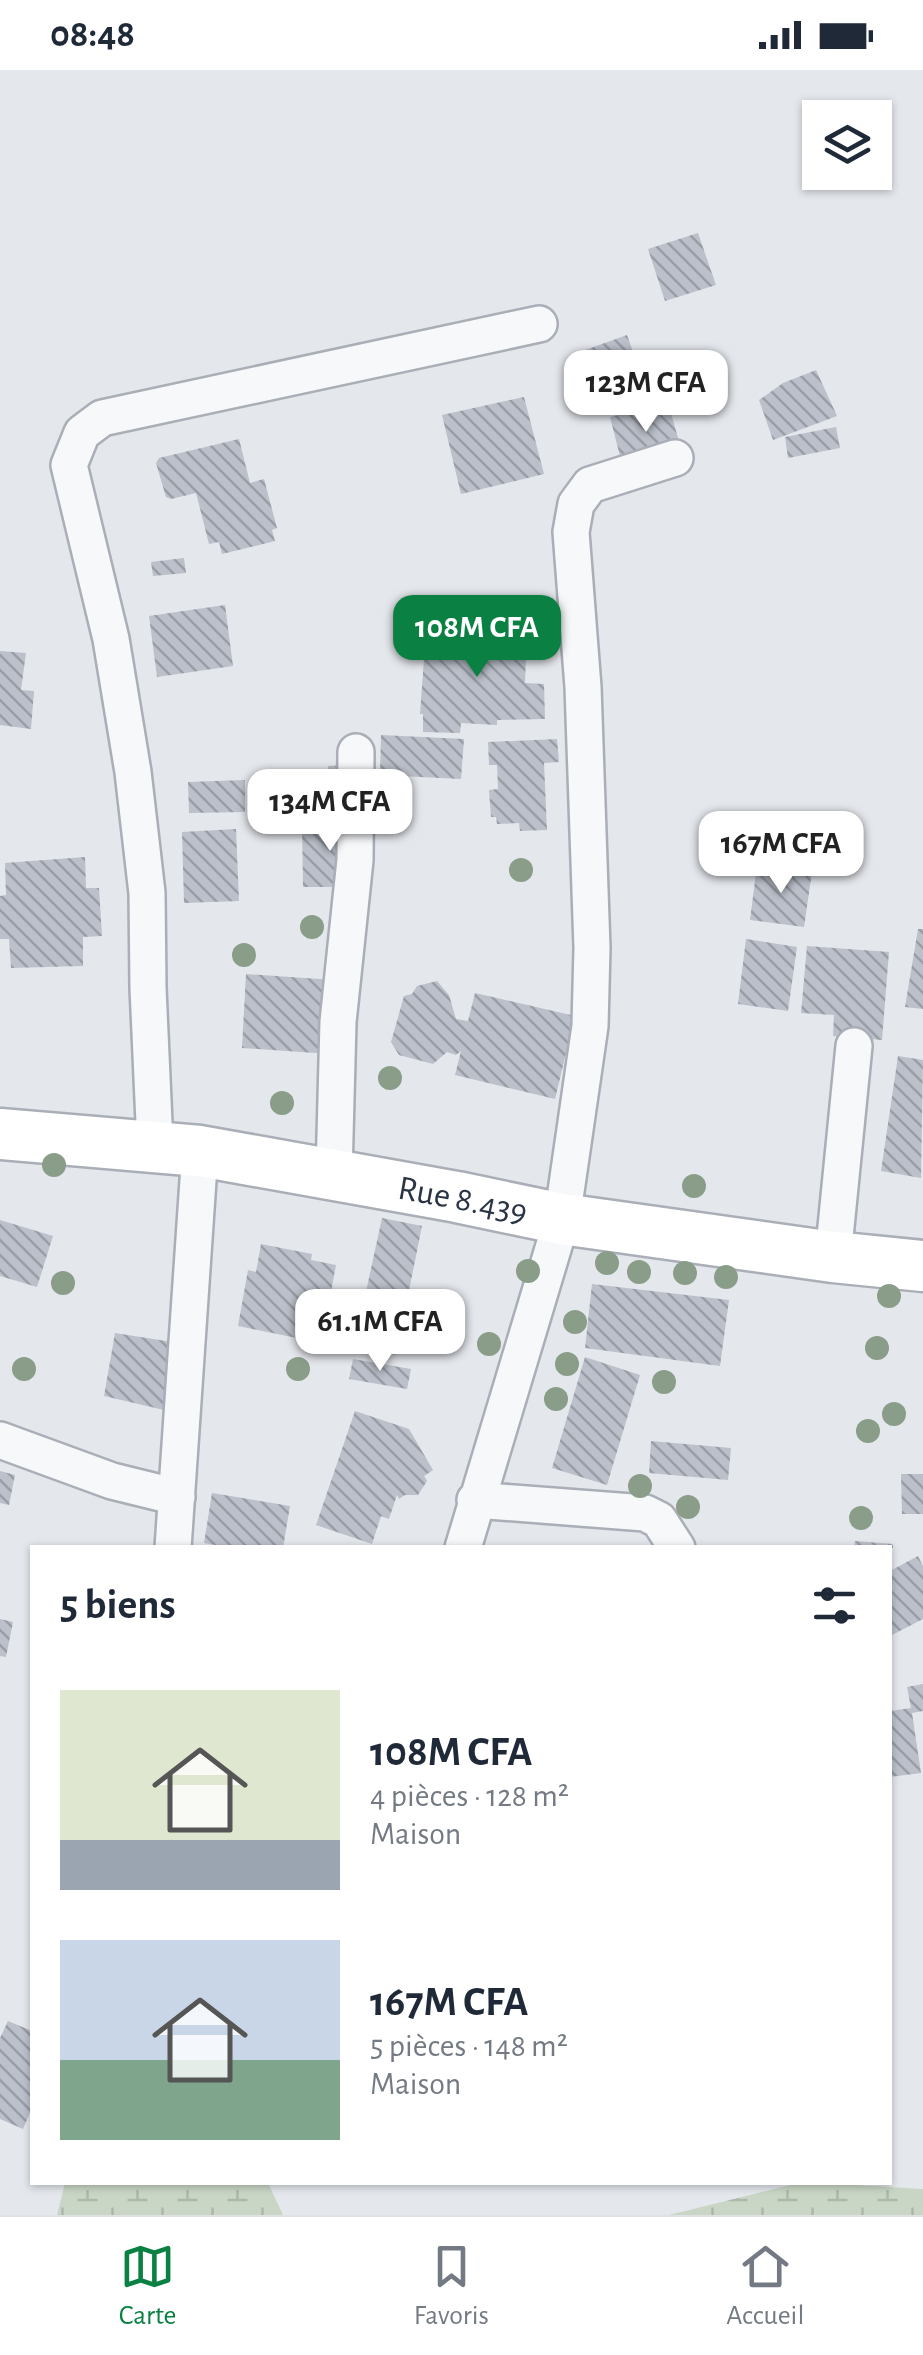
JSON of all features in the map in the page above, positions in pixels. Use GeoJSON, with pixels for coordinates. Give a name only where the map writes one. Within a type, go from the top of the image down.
{"type":"FeatureCollection","features":[{"type":"Feature","properties":{"kind":"street"},"geometry":{"type":"LineString","coordinates":[[173,1545],[177,1497],[178,1148],[148,988],[147,893],[133,772],[111,640],[69,466],[82,434],[102,418],[539,324]]}},
{"type":"Feature","properties":{"kind":"street"},"geometry":{"type":"LineString","coordinates":[[464,1545],[562,1220],[590,1026],[592,948],[583,687],[571,532],[576,504],[590,486],[675,458]]}},
{"type":"Feature","properties":{"kind":"street"},"geometry":{"type":"LineString","coordinates":[[334,1174],[338,1022],[355,860],[356,752]]}},
{"type":"Feature","properties":{"kind":"street"},"geometry":{"type":"LineString","coordinates":[[833,1257],[854,1046]]}},
{"type":"Feature","properties":{"kind":"street","name":"Rue 8.439"},"geometry":{"type":"LineString","coordinates":[[0,1134],[178,1148],[334,1174],[562,1220],[923,1266]]}},
{"type":"Feature","properties":{"kind":"street"},"geometry":{"type":"LineString","coordinates":[[0,1440],[112,1481],[177,1497]]}},
{"type":"Feature","properties":{"kind":"street"},"geometry":{"type":"LineString","coordinates":[[475,1500],[645,1513],[659,1520],[675,1545]]}},
{"type":"Feature","properties":{"kind":"green space"},"geometry":{"type":"Polygon","coordinates":[[[64,2185],[269,2185],[283,2215],[57,2215],[64,2185]]]}},
{"type":"Feature","properties":{"kind":"green space"},"geometry":{"type":"Polygon","coordinates":[[[791,2185],[923,2189],[923,2215],[669,2215],[791,2185]]]}},
{"type":"Feature","properties":{"kind":"building"},"geometry":{"type":"Polygon","coordinates":[[[698,233],[716,285],[665,301],[648,249],[698,233]]]}},
{"type":"Feature","properties":{"kind":"building"},"geometry":{"type":"Polygon","coordinates":[[[627,335],[646,388],[619,398],[622,406],[598,415],[577,353],[627,335]]]}},
{"type":"Feature","properties":{"kind":"building"},"geometry":{"type":"Polygon","coordinates":[[[816,370],[837,416],[773,440],[759,400],[783,383],[816,370]]]}},
{"type":"Feature","properties":{"kind":"building"},"geometry":{"type":"Polygon","coordinates":[[[524,397],[544,474],[461,494],[442,415],[524,397]]]}},
{"type":"Feature","properties":{"kind":"building"},"geometry":{"type":"Polygon","coordinates":[[[668,403],[683,455],[622,464],[610,417],[668,403]]]}},
{"type":"Feature","properties":{"kind":"building"},"geometry":{"type":"Polygon","coordinates":[[[836,427],[840,448],[788,458],[785,437],[836,427]]]}},
{"type":"Feature","properties":{"kind":"building"},"geometry":{"type":"Polygon","coordinates":[[[239,439],[250,483],[264,479],[277,528],[272,530],[275,541],[222,554],[219,542],[209,544],[196,493],[166,497],[156,463],[159,458],[239,439]]]}},
{"type":"Feature","properties":{"kind":"building"},"geometry":{"type":"Polygon","coordinates":[[[184,558],[186,573],[153,576],[151,562],[184,558]]]}},
{"type":"Feature","properties":{"kind":"building"},"geometry":{"type":"Polygon","coordinates":[[[225,605],[233,666],[157,677],[149,616],[225,605]]]}},
{"type":"Feature","properties":{"kind":"building"},"geometry":{"type":"Polygon","coordinates":[[[460,628],[527,630],[525,683],[544,684],[545,719],[497,720],[497,725],[461,723],[460,733],[423,732],[420,714],[426,632],[460,634],[460,628]]]}},
{"type":"Feature","properties":{"kind":"building"},"geometry":{"type":"Polygon","coordinates":[[[0,651],[26,653],[21,690],[34,691],[31,729],[0,725],[0,651]]]}},
{"type":"Feature","properties":{"kind":"building"},"geometry":{"type":"Polygon","coordinates":[[[381,735],[464,739],[461,779],[380,775],[381,735]]]}},
{"type":"Feature","properties":{"kind":"building"},"geometry":{"type":"Polygon","coordinates":[[[557,739],[559,762],[544,763],[547,830],[520,831],[519,823],[497,824],[496,817],[491,817],[489,790],[498,789],[497,765],[489,765],[488,742],[557,739]]]}},
{"type":"Feature","properties":{"kind":"building"},"geometry":{"type":"Polygon","coordinates":[[[355,765],[356,809],[270,808],[270,784],[328,783],[328,766],[355,765]]]}},
{"type":"Feature","properties":{"kind":"building"},"geometry":{"type":"Polygon","coordinates":[[[245,780],[245,812],[189,813],[188,782],[245,780]]]}},
{"type":"Feature","properties":{"kind":"building"},"geometry":{"type":"Polygon","coordinates":[[[302,822],[357,822],[357,887],[303,887],[302,822]]]}},
{"type":"Feature","properties":{"kind":"building"},"geometry":{"type":"Polygon","coordinates":[[[236,829],[239,901],[184,903],[182,832],[236,829]]]}},
{"type":"Feature","properties":{"kind":"building"},"geometry":{"type":"Polygon","coordinates":[[[85,857],[86,888],[99,888],[102,936],[83,937],[83,966],[11,968],[9,939],[0,939],[0,896],[6,895],[5,863],[85,857]]]}},
{"type":"Feature","properties":{"kind":"building"},"geometry":{"type":"Polygon","coordinates":[[[757,865],[812,872],[804,927],[750,920],[757,865]]]}},
{"type":"Feature","properties":{"kind":"building"},"geometry":{"type":"Polygon","coordinates":[[[918,929],[923,929],[923,1009],[905,1007],[918,929]]]}},
{"type":"Feature","properties":{"kind":"building"},"geometry":{"type":"Polygon","coordinates":[[[746,939],[797,947],[788,1011],[738,1004],[746,939]]]}},
{"type":"Feature","properties":{"kind":"building"},"geometry":{"type":"Polygon","coordinates":[[[807,946],[889,952],[882,1040],[833,1036],[834,1015],[801,1013],[807,946]]]}},
{"type":"Feature","properties":{"kind":"building"},"geometry":{"type":"Polygon","coordinates":[[[246,974],[334,980],[330,1054],[242,1048],[246,974]]]}},
{"type":"Feature","properties":{"kind":"building"},"geometry":{"type":"Polygon","coordinates":[[[437,981],[449,995],[456,1019],[468,1021],[475,993],[575,1016],[555,1099],[455,1075],[461,1051],[456,1055],[447,1052],[433,1064],[399,1055],[391,1042],[404,996],[412,994],[417,986],[437,981]]]}},
{"type":"Feature","properties":{"kind":"building"},"geometry":{"type":"Polygon","coordinates":[[[898,1056],[923,1060],[921,1178],[881,1171],[898,1056]]]}},
{"type":"Feature","properties":{"kind":"building"},"geometry":{"type":"Polygon","coordinates":[[[382,1218],[422,1226],[396,1355],[354,1347],[382,1218]]]}},
{"type":"Feature","properties":{"kind":"building"},"geometry":{"type":"Polygon","coordinates":[[[0,1220],[53,1236],[37,1287],[0,1276],[0,1220]]]}},
{"type":"Feature","properties":{"kind":"building"},"geometry":{"type":"Polygon","coordinates":[[[261,1244],[312,1254],[311,1260],[336,1265],[326,1319],[335,1320],[331,1345],[238,1326],[248,1270],[256,1272],[261,1244]]]}},
{"type":"Feature","properties":{"kind":"building"},"geometry":{"type":"Polygon","coordinates":[[[592,1284],[729,1300],[720,1366],[585,1348],[592,1284]]]}},
{"type":"Feature","properties":{"kind":"building"},"geometry":{"type":"Polygon","coordinates":[[[115,1333],[185,1344],[164,1410],[104,1396],[115,1333]]]}},
{"type":"Feature","properties":{"kind":"building"},"geometry":{"type":"Polygon","coordinates":[[[585,1357],[640,1375],[607,1485],[552,1468],[585,1357]]]}},
{"type":"Feature","properties":{"kind":"building"},"geometry":{"type":"Polygon","coordinates":[[[353,1359],[411,1369],[407,1389],[349,1379],[353,1359]]]}},
{"type":"Feature","properties":{"kind":"building"},"geometry":{"type":"Polygon","coordinates":[[[355,1411],[409,1429],[433,1470],[424,1476],[427,1481],[418,1495],[399,1499],[397,1495],[389,1519],[381,1516],[372,1544],[316,1525],[355,1411]]]}},
{"type":"Feature","properties":{"kind":"building"},"geometry":{"type":"Polygon","coordinates":[[[651,1441],[731,1448],[728,1480],[649,1473],[651,1441]]]}},
{"type":"Feature","properties":{"kind":"building"},"geometry":{"type":"Polygon","coordinates":[[[0,1471],[15,1475],[9,1505],[0,1503],[0,1471]]]}},
{"type":"Feature","properties":{"kind":"building"},"geometry":{"type":"Polygon","coordinates":[[[901,1474],[923,1474],[923,1514],[902,1514],[901,1474]]]}},
{"type":"Feature","properties":{"kind":"building"},"geometry":{"type":"Polygon","coordinates":[[[212,1493],[290,1506],[284,1545],[204,1543],[212,1493]]]}},
{"type":"Feature","properties":{"kind":"building"},"geometry":{"type":"Polygon","coordinates":[[[855,1541],[893,1544],[893,1548],[892,1545],[854,1545],[855,1541]]]}},
{"type":"Feature","properties":{"kind":"building"},"geometry":{"type":"Polygon","coordinates":[[[918,1556],[923,1566],[923,1619],[892,1635],[892,1570],[918,1556]]]}},
{"type":"Feature","properties":{"kind":"building"},"geometry":{"type":"Polygon","coordinates":[[[0,1619],[13,1622],[6,1657],[0,1656],[0,1619]]]}},
{"type":"Feature","properties":{"kind":"building"},"geometry":{"type":"Polygon","coordinates":[[[923,1684],[923,1711],[912,1713],[921,1773],[892,1777],[892,1711],[911,1708],[907,1687],[923,1684]]]}},
{"type":"Feature","properties":{"kind":"building"},"geometry":{"type":"Polygon","coordinates":[[[8,2021],[30,2030],[30,2113],[23,2129],[0,2119],[0,2038],[8,2021]]]}}]}
